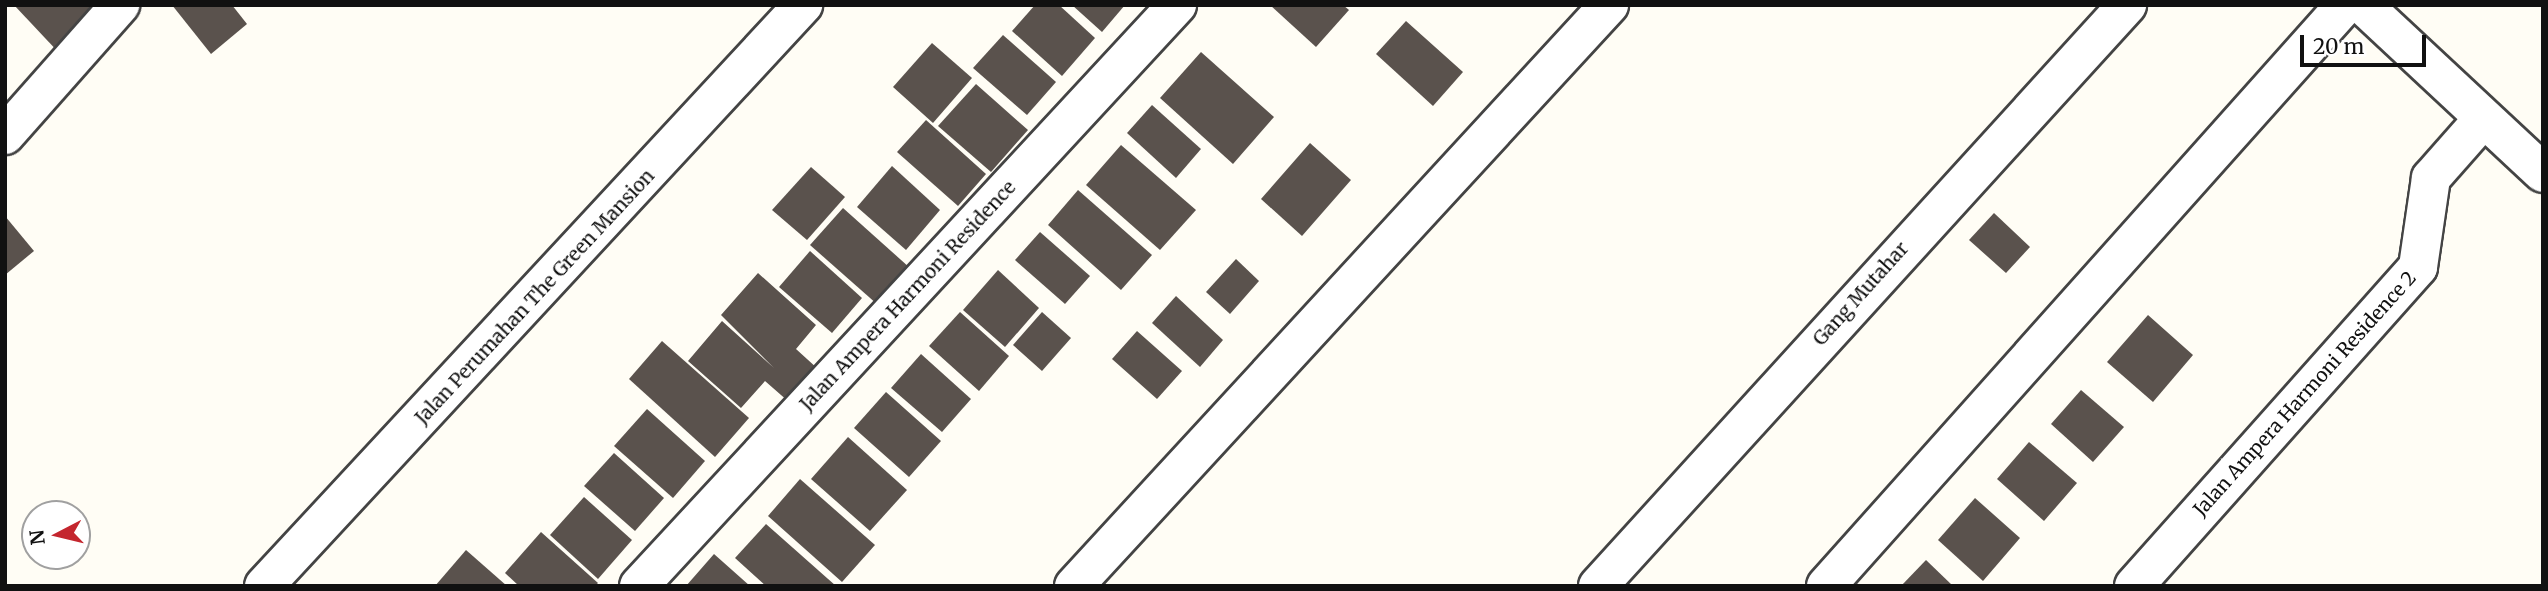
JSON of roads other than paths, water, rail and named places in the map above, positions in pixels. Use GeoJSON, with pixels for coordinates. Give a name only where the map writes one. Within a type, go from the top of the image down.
{"type":"FeatureCollection","features":[{"type":"Feature","properties":{"kind":"street"},"geometry":{"type":"LineString","coordinates":[[5,135],[120,5]]}},
{"type":"Feature","properties":{"kind":"street","name":"Jalan Perumahan The Green Mansion"},"geometry":{"type":"LineString","coordinates":[[264,586],[803,5]]}},
{"type":"Feature","properties":{"kind":"street","name":"Jalan Ampera Harmoni Residence"},"geometry":{"type":"LineString","coordinates":[[639,586],[1177,5]]}},
{"type":"Feature","properties":{"kind":"street"},"geometry":{"type":"LineString","coordinates":[[1074,586],[1609,5]]}},
{"type":"Feature","properties":{"kind":"street","name":"Gang Mutahar"},"geometry":{"type":"LineString","coordinates":[[1598,586],[2127,5]]}},
{"type":"Feature","properties":{"kind":"street"},"geometry":{"type":"LineString","coordinates":[[1826,586],[2344,5]]}},
{"type":"Feature","properties":{"kind":"street"},"geometry":{"type":"LineString","coordinates":[[2364,5],[2543,173]]}},
{"type":"Feature","properties":{"kind":"street","name":"Jalan Ampera Harmoni Residence 2"},"geometry":{"type":"LineString","coordinates":[[2134,586],[2418,267],[2431,178],[2483,119]]}}]}
